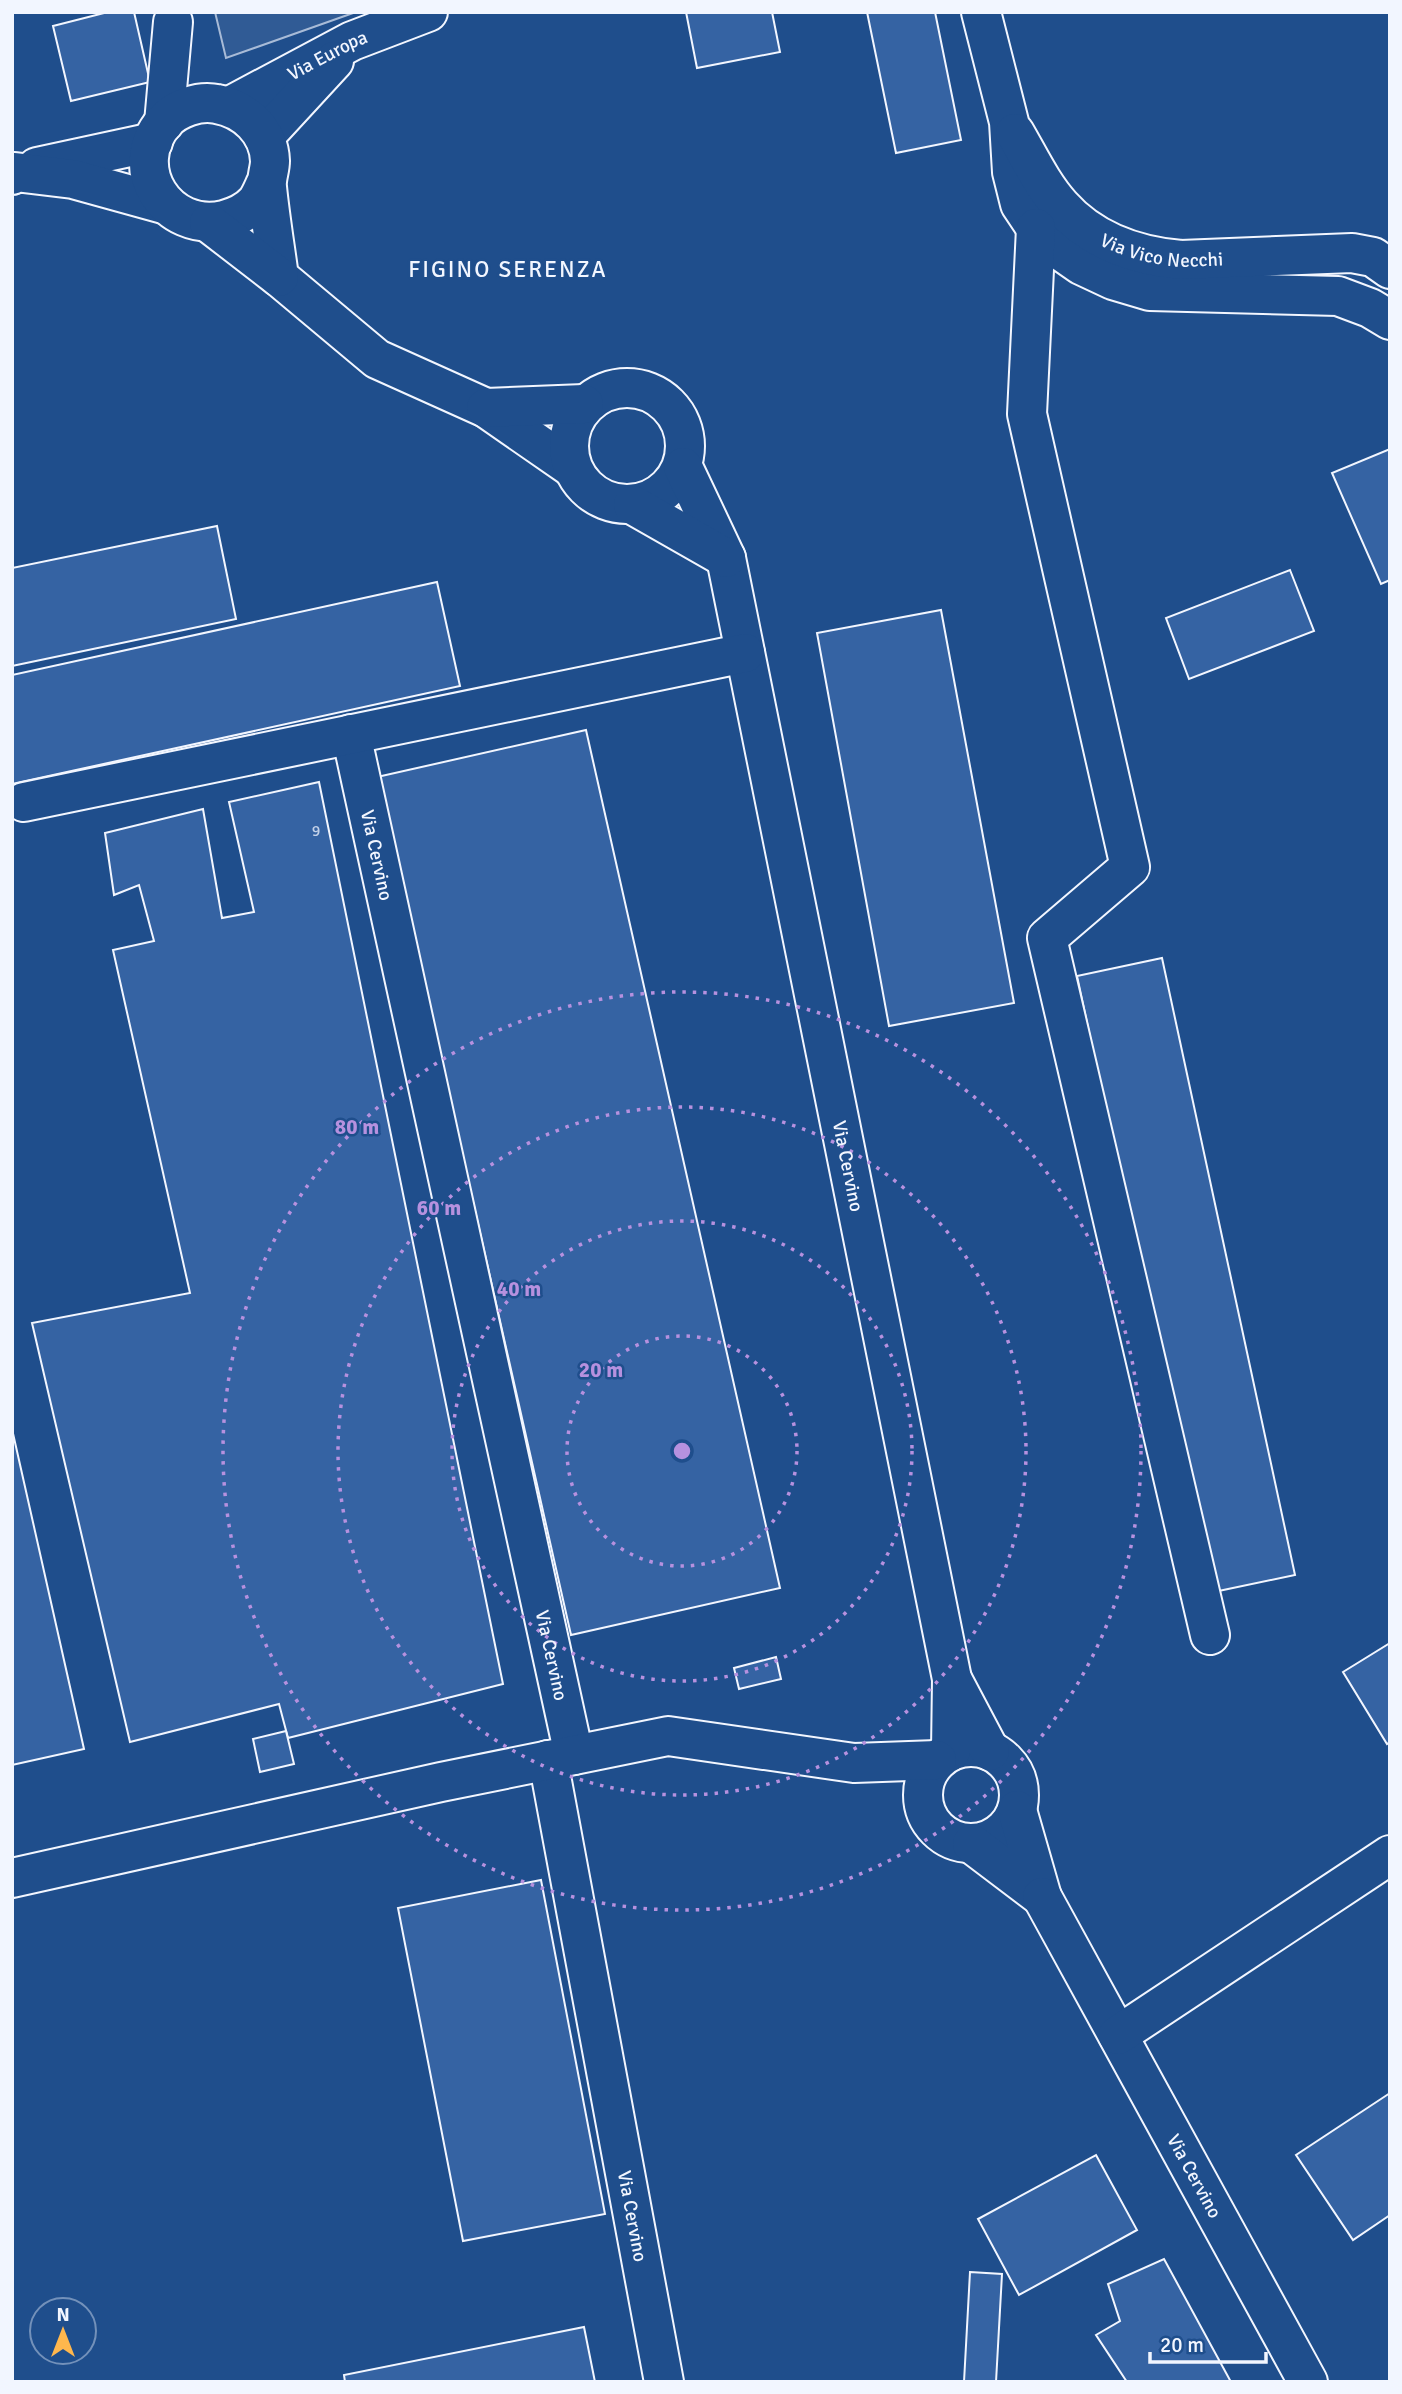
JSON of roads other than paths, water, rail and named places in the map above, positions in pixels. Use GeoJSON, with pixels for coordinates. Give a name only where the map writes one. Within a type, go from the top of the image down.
{"type":"FeatureCollection","features":[{"type":"Feature","properties":{"kind":"street","name":"Via Europa"},"geometry":{"type":"LineString","coordinates":[[220,104],[352,41],[428,12]]}},
{"type":"Feature","properties":{"kind":"street","name":"Via Vico Necchi"},"geometry":{"type":"LineString","coordinates":[[981,12],[1009,122],[1012,172],[1020,204],[1036,228],[1081,265],[1113,280],[1150,291],[1338,296],[1370,308],[1390,320]]}},
{"type":"Feature","properties":{"kind":"street"},"geometry":{"type":"LineString","coordinates":[[172,17],[220,104]]}},
{"type":"Feature","properties":{"kind":"street"},"geometry":{"type":"LineString","coordinates":[[13,173],[158,132],[184,108],[220,104],[252,120],[264,137],[270,163],[266,183],[256,202],[235,218],[200,223],[180,216],[167,205],[155,188],[149,163],[158,132],[172,17]]}},
{"type":"Feature","properties":{"kind":"street"},"geometry":{"type":"LineString","coordinates":[[264,137],[352,41]]}},
{"type":"Feature","properties":{"kind":"street","name":"Via Vico Necchi"},"geometry":{"type":"LineString","coordinates":[[1009,122],[1061,206],[1098,237],[1125,249],[1156,258],[1181,260],[1352,253],[1383,262]]}},
{"type":"Feature","properties":{"kind":"street"},"geometry":{"type":"LineString","coordinates":[[13,173],[73,179],[167,205]]}},
{"type":"Feature","properties":{"kind":"street"},"geometry":{"type":"LineString","coordinates":[[266,183],[279,277]]}},
{"type":"Feature","properties":{"kind":"street","name":"Via Cervino"},"geometry":{"type":"LineString","coordinates":[[209,223],[377,359],[486,408],[571,467],[585,489],[609,503],[633,505],[726,558]]}},
{"type":"Feature","properties":{"kind":"street"},"geometry":{"type":"LineString","coordinates":[[1036,228],[1027,414],[1130,867],[1047,938],[1210,1635]]}},
{"type":"Feature","properties":{"kind":"street"},"geometry":{"type":"LineString","coordinates":[[1383,262],[1378,291],[1390,313]]}},
{"type":"Feature","properties":{"kind":"street","name":"Via Vico Necchi"},"geometry":{"type":"LineString","coordinates":[[1232,293],[1276,278],[1383,262]]}},
{"type":"Feature","properties":{"kind":"street","name":"Via Cervino"},"geometry":{"type":"LineString","coordinates":[[486,408],[584,404],[604,391],[627,387],[662,398],[670,404],[684,429],[687,447],[683,467],[726,558],[952,1679]]}},
{"type":"Feature","properties":{"kind":"street"},"geometry":{"type":"LineString","coordinates":[[571,467],[567,447],[572,424],[584,404]]}},
{"type":"Feature","properties":{"kind":"street"},"geometry":{"type":"LineString","coordinates":[[633,505],[668,489],[683,467]]}},
{"type":"Feature","properties":{"kind":"street"},"geometry":{"type":"LineString","coordinates":[[24,802],[745,653]]}},
{"type":"Feature","properties":{"kind":"street","name":"Via Cervino"},"geometry":{"type":"LineString","coordinates":[[351,734],[561,1758],[664,2382]]}},
{"type":"Feature","properties":{"kind":"street"},"geometry":{"type":"LineString","coordinates":[[952,1679],[990,1751]]}},
{"type":"Feature","properties":{"kind":"street"},"geometry":{"type":"LineString","coordinates":[[952,1679],[944,1756],[926,1777],[923,1795],[926,1813],[937,1830],[947,1837],[972,1844],[1042,1897]]}},
{"type":"Feature","properties":{"kind":"street"},"geometry":{"type":"LineString","coordinates":[[12,1878],[441,1782],[668,1736],[854,1763],[944,1756],[972,1747],[990,1751],[1006,1761],[1019,1784],[1017,1810],[1042,1897]]}},
{"type":"Feature","properties":{"kind":"street"},"geometry":{"type":"LineString","coordinates":[[854,1763],[923,1795]]}},
{"type":"Feature","properties":{"kind":"street"},"geometry":{"type":"LineString","coordinates":[[972,1844],[1000,1833],[1017,1810]]}},
{"type":"Feature","properties":{"kind":"street"},"geometry":{"type":"LineString","coordinates":[[1118,2035],[1390,1855]]}},
{"type":"Feature","properties":{"kind":"street","name":"Via Cervino"},"geometry":{"type":"LineString","coordinates":[[1042,1897],[1308,2382]]}},
{"type":"Feature","properties":{"kind":"district","name":"FIGINO SERENZA"},"geometry":{"type":"Point","coordinates":[508,269]}}]}
